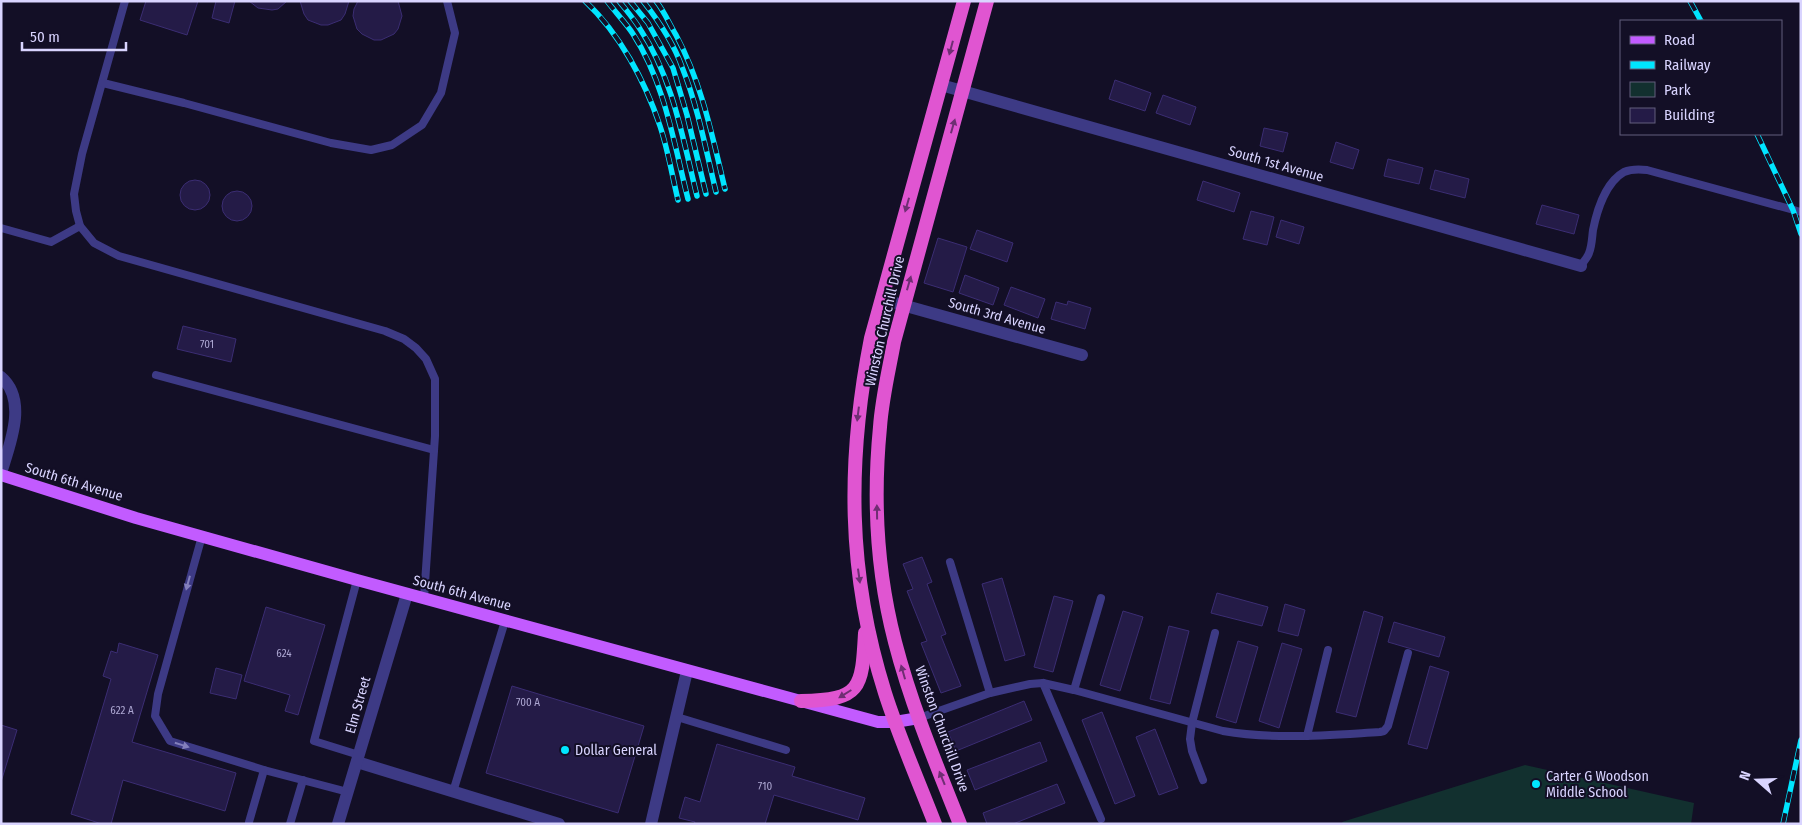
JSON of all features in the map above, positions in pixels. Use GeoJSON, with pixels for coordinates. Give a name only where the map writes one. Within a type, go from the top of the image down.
{"type":"FeatureCollection","features":[{"type":"Feature","properties":{"kind":"highway","name":"Winston Churchill Drive"},"geometry":{"type":"LineString","coordinates":[[935,824],[895,722],[877,664],[866,617],[858,571],[854,524],[854,468],[856,430],[862,384],[871,338],[964,1]]}},
{"type":"Feature","properties":{"kind":"highway","name":"Winston Churchill Drive"},"geometry":{"type":"LineString","coordinates":[[960,824],[905,679],[894,640],[883,586],[877,513],[880,420],[894,342],[903,305],[987,1]]}},
{"type":"Feature","properties":{"kind":"highway"},"geometry":{"type":"LineString","coordinates":[[801,701],[831,701],[842,697],[857,684],[861,678],[863,667],[866,617]]}},
{"type":"Feature","properties":{"kind":"main road","name":"South 6th Avenue"},"geometry":{"type":"LineString","coordinates":[[1,474],[136,518],[878,722],[895,722],[919,718]]}},
{"type":"Feature","properties":{"kind":"street","name":"South 1st Avenue"},"geometry":{"type":"LineString","coordinates":[[941,85],[1581,266]]}},
{"type":"Feature","properties":{"kind":"street","name":"South 3rd Avenue"},"geometry":{"type":"LineString","coordinates":[[881,299],[1082,355]]}},
{"type":"Feature","properties":{"kind":"street"},"geometry":{"type":"LineString","coordinates":[[1,377],[12,390],[16,402],[9,447],[1,474]]}},
{"type":"Feature","properties":{"kind":"street","name":"Elm Street"},"geometry":{"type":"LineString","coordinates":[[338,824],[407,594]]}},
{"type":"Feature","properties":{"kind":"street"},"geometry":{"type":"LineString","coordinates":[[651,824],[687,671]]}},
{"type":"Feature","properties":{"kind":"street"},"geometry":{"type":"LineString","coordinates":[[358,758],[453,792],[559,824]]}},
{"type":"Feature","properties":{"kind":"lane"},"geometry":{"type":"LineString","coordinates":[[125,1],[82,154],[74,194],[80,226],[94,243],[119,256],[385,331],[404,339],[416,348],[426,359],[434,379],[434,450],[424,598]]}},
{"type":"Feature","properties":{"kind":"lane"},"geometry":{"type":"LineString","coordinates":[[103,83],[332,143],[371,150],[392,145],[422,125],[441,93],[455,33],[448,1]]}},
{"type":"Feature","properties":{"kind":"lane"},"geometry":{"type":"LineString","coordinates":[[1581,266],[1589,254],[1600,208],[1609,188],[1615,179],[1630,170],[1647,170],[1801,212]]}},
{"type":"Feature","properties":{"kind":"lane"},"geometry":{"type":"LineString","coordinates":[[1,228],[51,242],[80,226]]}},
{"type":"Feature","properties":{"kind":"lane"},"geometry":{"type":"LineString","coordinates":[[156,374],[434,450]]}},
{"type":"Feature","properties":{"kind":"lane"},"geometry":{"type":"LineString","coordinates":[[202,536],[158,694],[154,716],[170,741],[264,770],[348,792]]}},
{"type":"Feature","properties":{"kind":"lane"},"geometry":{"type":"LineString","coordinates":[[950,562],[990,693]]}},
{"type":"Feature","properties":{"kind":"lane"},"geometry":{"type":"LineString","coordinates":[[357,580],[314,741],[358,758]]}},
{"type":"Feature","properties":{"kind":"lane"},"geometry":{"type":"LineString","coordinates":[[1074,690],[1101,598]]}},
{"type":"Feature","properties":{"kind":"lane"},"geometry":{"type":"LineString","coordinates":[[453,792],[505,621]]}},
{"type":"Feature","properties":{"kind":"lane"},"geometry":{"type":"LineString","coordinates":[[1202,780],[1190,739],[1192,723],[1215,633]]}},
{"type":"Feature","properties":{"kind":"lane"},"geometry":{"type":"LineString","coordinates":[[1307,736],[1328,650]]}},
{"type":"Feature","properties":{"kind":"lane"},"geometry":{"type":"LineString","coordinates":[[919,718],[990,693],[1043,683],[1238,734],[1307,736],[1384,731],[1388,726],[1408,653]]}},
{"type":"Feature","properties":{"kind":"lane"},"geometry":{"type":"LineString","coordinates":[[1043,683],[1101,819]]}},
{"type":"Feature","properties":{"kind":"lane"},"geometry":{"type":"LineString","coordinates":[[677,718],[786,750]]}},
{"type":"Feature","properties":{"kind":"lane"},"geometry":{"type":"LineString","coordinates":[[249,822],[264,770]]}},
{"type":"Feature","properties":{"kind":"lane"},"geometry":{"type":"LineString","coordinates":[[290,824],[303,780]]}},
{"type":"Feature","properties":{"kind":"green space","name":"Carter G Woodson Middle School"},"geometry":{"type":"Polygon","coordinates":[[[1525,765],[1694,803],[1691,824],[1343,824],[1342,822],[1525,765]]]}},
{"type":"Feature","properties":{"kind":"building"},"geometry":{"type":"Polygon","coordinates":[[[146,1],[198,1],[187,35],[140,20],[146,1]]]}},
{"type":"Feature","properties":{"kind":"building"},"geometry":{"type":"Polygon","coordinates":[[[216,1],[235,1],[229,23],[212,18],[216,1]]]}},
{"type":"Feature","properties":{"kind":"building"},"geometry":{"type":"Polygon","coordinates":[[[249,1],[287,1],[278,9],[272,10],[258,8],[249,1]]]}},
{"type":"Feature","properties":{"kind":"building"},"geometry":{"type":"Polygon","coordinates":[[[300,1],[349,1],[341,20],[328,25],[321,25],[308,20],[300,1]]]}},
{"type":"Feature","properties":{"kind":"building"},"geometry":{"type":"Polygon","coordinates":[[[358,1],[398,1],[402,16],[398,29],[394,34],[381,40],[374,40],[362,34],[357,29],[353,16],[358,1]]]}},
{"type":"Feature","properties":{"kind":"building"},"geometry":{"type":"Polygon","coordinates":[[[1115,80],[1151,93],[1145,111],[1109,99],[1115,80]]]}},
{"type":"Feature","properties":{"kind":"building"},"geometry":{"type":"Polygon","coordinates":[[[1163,95],[1196,107],[1190,125],[1156,113],[1163,95]]]}},
{"type":"Feature","properties":{"kind":"building"},"geometry":{"type":"Polygon","coordinates":[[[1264,128],[1288,133],[1283,152],[1260,146],[1264,128]]]}},
{"type":"Feature","properties":{"kind":"building"},"geometry":{"type":"Polygon","coordinates":[[[1336,142],[1359,150],[1353,169],[1330,162],[1336,142]]]}},
{"type":"Feature","properties":{"kind":"building"},"geometry":{"type":"Polygon","coordinates":[[[1388,159],[1423,168],[1419,184],[1384,176],[1388,159]]]}},
{"type":"Feature","properties":{"kind":"building"},"geometry":{"type":"Polygon","coordinates":[[[1435,170],[1469,179],[1465,198],[1430,189],[1435,170]]]}},
{"type":"Feature","properties":{"kind":"building"},"geometry":{"type":"Polygon","coordinates":[[[195,180],[206,184],[210,195],[206,206],[195,210],[184,206],[180,195],[184,184],[195,180]]]}},
{"type":"Feature","properties":{"kind":"building"},"geometry":{"type":"Polygon","coordinates":[[[1203,181],[1240,193],[1234,212],[1197,200],[1203,181]]]}},
{"type":"Feature","properties":{"kind":"building"},"geometry":{"type":"Polygon","coordinates":[[[237,191],[248,195],[252,206],[248,217],[237,221],[226,217],[222,206],[226,195],[237,191]]]}},
{"type":"Feature","properties":{"kind":"building"},"geometry":{"type":"Polygon","coordinates":[[[1542,205],[1579,215],[1574,234],[1536,224],[1542,205]]]}},
{"type":"Feature","properties":{"kind":"building"},"geometry":{"type":"Polygon","coordinates":[[[1251,211],[1274,217],[1267,245],[1243,239],[1251,211]]]}},
{"type":"Feature","properties":{"kind":"building"},"geometry":{"type":"Polygon","coordinates":[[[1281,220],[1304,227],[1299,244],[1276,237],[1281,220]]]}},
{"type":"Feature","properties":{"kind":"building"},"geometry":{"type":"Polygon","coordinates":[[[977,230],[1013,243],[1007,262],[970,249],[977,230]]]}},
{"type":"Feature","properties":{"kind":"building"},"geometry":{"type":"Polygon","coordinates":[[[938,238],[967,247],[953,292],[924,283],[938,238]]]}},
{"type":"Feature","properties":{"kind":"building"},"geometry":{"type":"Polygon","coordinates":[[[965,275],[999,288],[993,305],[959,293],[965,275]]]}},
{"type":"Feature","properties":{"kind":"building"},"geometry":{"type":"Polygon","coordinates":[[[1011,287],[1045,299],[1038,318],[1004,305],[1011,287]]]}},
{"type":"Feature","properties":{"kind":"building"},"geometry":{"type":"Polygon","coordinates":[[[1068,301],[1091,308],[1085,329],[1051,319],[1056,302],[1067,305],[1068,301]]]}},
{"type":"Feature","properties":{"kind":"building"},"geometry":{"type":"Polygon","coordinates":[[[183,326],[236,339],[231,362],[177,349],[183,326]]]}},
{"type":"Feature","properties":{"kind":"building"},"geometry":{"type":"Polygon","coordinates":[[[922,557],[932,582],[927,584],[946,634],[941,636],[961,686],[941,693],[921,643],[927,641],[907,591],[913,589],[903,564],[922,557]]]}},
{"type":"Feature","properties":{"kind":"building"},"geometry":{"type":"Polygon","coordinates":[[[1002,578],[1025,655],[1005,661],[982,584],[1002,578]]]}},
{"type":"Feature","properties":{"kind":"building"},"geometry":{"type":"Polygon","coordinates":[[[1217,593],[1268,607],[1262,626],[1211,613],[1217,593]]]}},
{"type":"Feature","properties":{"kind":"building"},"geometry":{"type":"Polygon","coordinates":[[[1054,596],[1073,601],[1053,672],[1034,667],[1054,596]]]}},
{"type":"Feature","properties":{"kind":"building"},"geometry":{"type":"Polygon","coordinates":[[[1285,604],[1305,610],[1298,636],[1278,631],[1285,604]]]}},
{"type":"Feature","properties":{"kind":"building"},"geometry":{"type":"Polygon","coordinates":[[[266,607],[325,625],[298,715],[285,711],[290,695],[244,681],[266,607]]]}},
{"type":"Feature","properties":{"kind":"building"},"geometry":{"type":"Polygon","coordinates":[[[1123,611],[1143,617],[1120,691],[1100,685],[1123,611]]]}},
{"type":"Feature","properties":{"kind":"building"},"geometry":{"type":"Polygon","coordinates":[[[1364,611],[1383,617],[1356,717],[1336,712],[1364,611]]]}},
{"type":"Feature","properties":{"kind":"building"},"geometry":{"type":"Polygon","coordinates":[[[1394,622],[1445,637],[1439,657],[1388,642],[1394,622]]]}},
{"type":"Feature","properties":{"kind":"building"},"geometry":{"type":"Polygon","coordinates":[[[1169,626],[1189,631],[1170,704],[1150,699],[1169,626]]]}},
{"type":"Feature","properties":{"kind":"building"},"geometry":{"type":"Polygon","coordinates":[[[1238,641],[1258,647],[1236,723],[1216,717],[1238,641]]]}},
{"type":"Feature","properties":{"kind":"building"},"geometry":{"type":"Polygon","coordinates":[[[119,643],[158,655],[132,742],[236,773],[225,811],[123,780],[111,824],[102,824],[71,814],[111,679],[103,676],[111,651],[117,653],[119,643]]]}},
{"type":"Feature","properties":{"kind":"building"},"geometry":{"type":"Polygon","coordinates":[[[1282,643],[1302,649],[1279,728],[1259,721],[1282,643]]]}},
{"type":"Feature","properties":{"kind":"building"},"geometry":{"type":"Polygon","coordinates":[[[1430,666],[1449,672],[1427,749],[1408,744],[1430,666]]]}},
{"type":"Feature","properties":{"kind":"building"},"geometry":{"type":"Polygon","coordinates":[[[216,668],[242,675],[236,699],[210,693],[216,668]]]}},
{"type":"Feature","properties":{"kind":"building","name":"Dollar General"},"geometry":{"type":"Polygon","coordinates":[[[512,686],[644,726],[618,813],[486,773],[512,686]]]}},
{"type":"Feature","properties":{"kind":"building"},"geometry":{"type":"Polygon","coordinates":[[[1024,701],[1032,720],[956,751],[948,732],[1024,701]]]}},
{"type":"Feature","properties":{"kind":"building"},"geometry":{"type":"Polygon","coordinates":[[[1102,712],[1135,796],[1115,804],[1082,720],[1102,712]]]}},
{"type":"Feature","properties":{"kind":"building"},"geometry":{"type":"Polygon","coordinates":[[[1,725],[17,730],[1,782],[1,725]]]}},
{"type":"Feature","properties":{"kind":"building"},"geometry":{"type":"Polygon","coordinates":[[[1155,729],[1178,788],[1159,795],[1136,737],[1155,729]]]}},
{"type":"Feature","properties":{"kind":"building"},"geometry":{"type":"Polygon","coordinates":[[[1040,742],[1047,761],[975,790],[967,770],[1040,742]]]}},
{"type":"Feature","properties":{"kind":"building"},"geometry":{"type":"Polygon","coordinates":[[[717,744],[795,767],[792,776],[865,798],[858,820],[774,795],[765,824],[694,824],[695,822],[679,818],[685,797],[700,802],[717,744]]]}},
{"type":"Feature","properties":{"kind":"building"},"geometry":{"type":"Polygon","coordinates":[[[1057,784],[1065,803],[1013,824],[987,824],[983,813],[1057,784]]]}},
{"type":"Feature","properties":{"kind":"railway"},"geometry":{"type":"LineString","coordinates":[[585,1],[598,14],[620,43],[647,92],[663,135],[678,200]]}},
{"type":"Feature","properties":{"kind":"railway"},"geometry":{"type":"LineString","coordinates":[[607,1],[633,34],[653,73],[667,114],[688,199]]}},
{"type":"Feature","properties":{"kind":"railway"},"geometry":{"type":"LineString","coordinates":[[619,1],[640,29],[661,68],[682,131],[697,196]]}},
{"type":"Feature","properties":{"kind":"railway"},"geometry":{"type":"LineString","coordinates":[[630,1],[648,23],[673,68],[687,115],[706,194]]}},
{"type":"Feature","properties":{"kind":"railway"},"geometry":{"type":"LineString","coordinates":[[643,1],[665,32],[675,50],[688,82],[716,192]]}},
{"type":"Feature","properties":{"kind":"railway"},"geometry":{"type":"LineString","coordinates":[[656,1],[685,53],[700,91],[725,189]]}},
{"type":"Feature","properties":{"kind":"railway"},"geometry":{"type":"LineString","coordinates":[[1690,1],[1700,20]]}},
{"type":"Feature","properties":{"kind":"railway"},"geometry":{"type":"LineString","coordinates":[[1757,135],[1793,210],[1801,234]]}},
{"type":"Feature","properties":{"kind":"railway"},"geometry":{"type":"LineString","coordinates":[[1783,824],[1801,740]]}},
{"type":"Feature","properties":{"kind":"place","name":"Dollar General"},"geometry":{"type":"Point","coordinates":[565,750]}},
{"type":"Feature","properties":{"kind":"place","name":"Carter G Woodson Middle School"},"geometry":{"type":"Point","coordinates":[1536,784]}}]}
